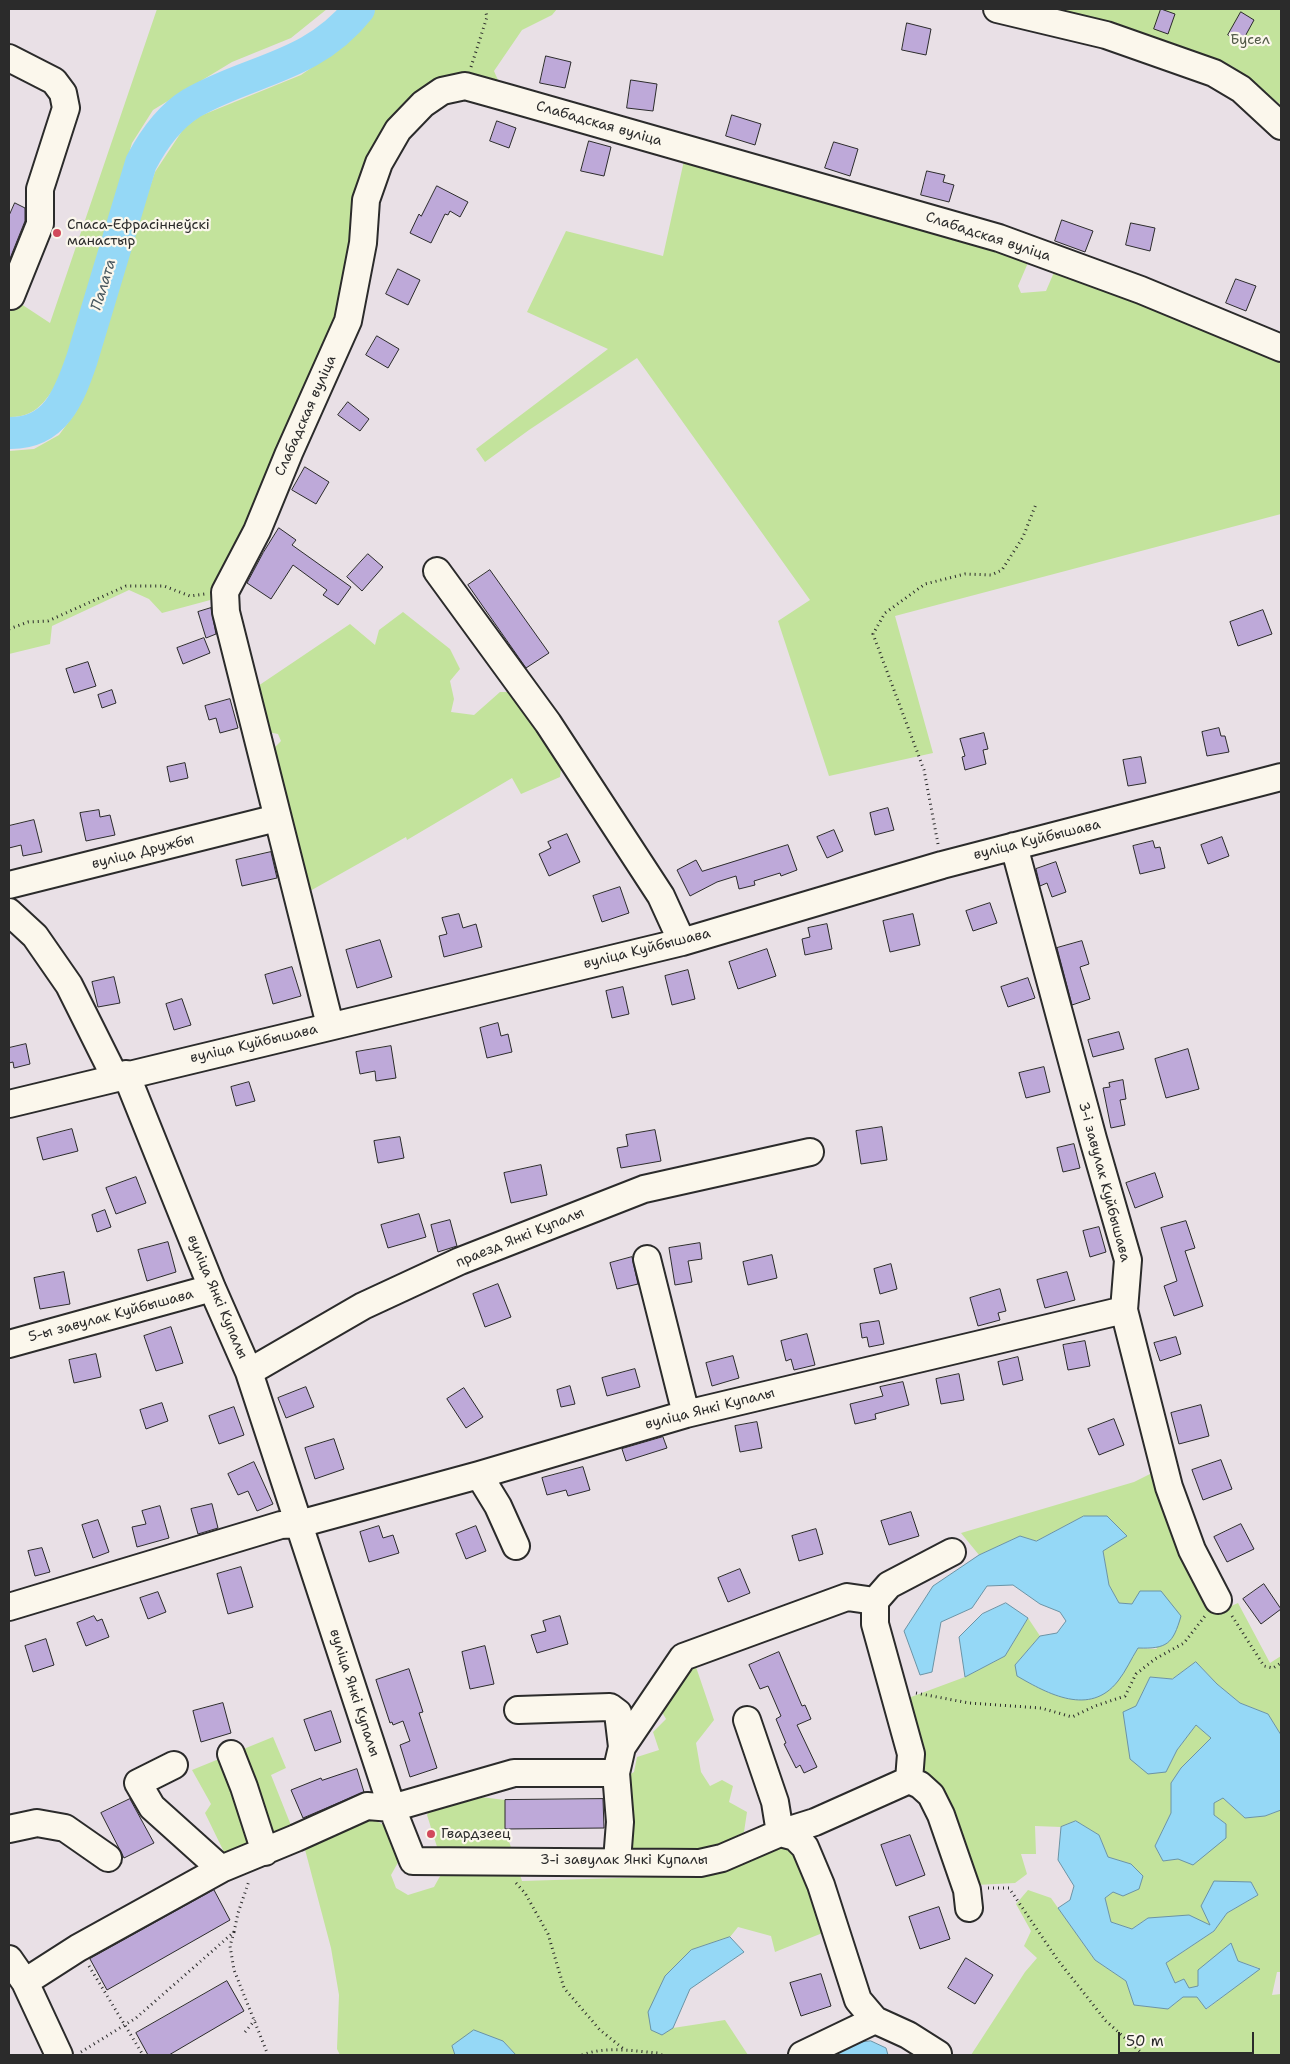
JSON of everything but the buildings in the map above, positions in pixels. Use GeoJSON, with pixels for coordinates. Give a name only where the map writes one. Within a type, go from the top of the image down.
{"type":"FeatureCollection","features":[{"type":"Feature","properties":{"kind":"street"},"geometry":{"type":"LineString","coordinates":[[997,9],[1106,35],[1214,72],[1241,89],[1281,126]]}},
{"type":"Feature","properties":{"kind":"street"},"geometry":{"type":"LineString","coordinates":[[9,58],[54,82],[63,93],[66,108],[40,189],[40,224],[11,296]]}},
{"type":"Feature","properties":{"kind":"street","name":"Слабадская вуліца"},"geometry":{"type":"LineString","coordinates":[[225,592],[257,531],[288,453],[348,321],[363,243],[366,200],[379,163],[398,130],[423,104],[442,91],[465,86],[999,238],[1141,290],[1281,348]]}},
{"type":"Feature","properties":{"kind":"street"},"geometry":{"type":"LineString","coordinates":[[437,571],[548,723],[660,896],[682,942]]}},
{"type":"Feature","properties":{"kind":"street"},"geometry":{"type":"LineString","coordinates":[[225,592],[226,612],[330,1026]]}},
{"type":"Feature","properties":{"kind":"street","name":"вуліца Куйбышава"},"geometry":{"type":"LineString","coordinates":[[9,1104],[682,942],[942,865],[1281,777]]}},
{"type":"Feature","properties":{"kind":"street","name":"вуліца Дружбы"},"geometry":{"type":"LineString","coordinates":[[9,885],[277,818]]}},
{"type":"Feature","properties":{"kind":"street","name":"3-і завулак Куйбышава"},"geometry":{"type":"LineString","coordinates":[[1014,846],[1093,1139],[1128,1260],[1124,1310],[1168,1486],[1192,1550],[1218,1600]]}},
{"type":"Feature","properties":{"kind":"street","name":"вуліца Янкі Купалы"},"geometry":{"type":"LineString","coordinates":[[9,912],[35,936],[69,985],[120,1076],[249,1372],[392,1808],[413,1861]]}},
{"type":"Feature","properties":{"kind":"street","name":"праезд Янкі Купалы"},"geometry":{"type":"LineString","coordinates":[[249,1372],[363,1306],[460,1261],[644,1189],[810,1152]]}},
{"type":"Feature","properties":{"kind":"street"},"geometry":{"type":"LineString","coordinates":[[647,1259],[686,1414]]}},
{"type":"Feature","properties":{"kind":"street","name":"5-ы завулак Куйбышава"},"geometry":{"type":"LineString","coordinates":[[9,1344],[212,1288]]}},
{"type":"Feature","properties":{"kind":"street","name":"вуліца Янкі Купалы"},"geometry":{"type":"LineString","coordinates":[[9,1607],[280,1525],[299,1524],[480,1475],[686,1414],[1124,1310]]}},
{"type":"Feature","properties":{"kind":"street"},"geometry":{"type":"LineString","coordinates":[[480,1475],[498,1506],[516,1546]]}},
{"type":"Feature","properties":{"kind":"street"},"geometry":{"type":"LineString","coordinates":[[952,1552],[889,1585],[875,1601],[875,1624],[911,1754],[910,1780],[932,1794],[941,1815],[968,1899]]}},
{"type":"Feature","properties":{"kind":"street"},"geometry":{"type":"LineString","coordinates":[[622,1747],[683,1657],[847,1597],[875,1601]]}},
{"type":"Feature","properties":{"kind":"street"},"geometry":{"type":"LineString","coordinates":[[518,1710],[610,1707],[618,1713],[622,1747],[616,1773],[620,1822],[617,1861]]}},
{"type":"Feature","properties":{"kind":"street"},"geometry":{"type":"LineString","coordinates":[[747,1720],[775,1802],[780,1833],[795,1837],[805,1847],[821,1885],[858,2000],[875,2020],[908,2035],[938,2054]]}},
{"type":"Feature","properties":{"kind":"street"},"geometry":{"type":"LineString","coordinates":[[231,1754],[244,1787],[262,1853]]}},
{"type":"Feature","properties":{"kind":"street"},"geometry":{"type":"LineString","coordinates":[[174,1765],[138,1783],[152,1807],[221,1869]]}},
{"type":"Feature","properties":{"kind":"street"},"geometry":{"type":"LineString","coordinates":[[25,1982],[78,1948],[221,1869],[368,1806],[392,1808],[514,1773],[616,1773]]}},
{"type":"Feature","properties":{"kind":"street","name":"3-і завулак Янкі Купалы"},"geometry":{"type":"LineString","coordinates":[[413,1861],[495,1860],[700,1863],[722,1858],[780,1833],[815,1822],[910,1780]]}},
{"type":"Feature","properties":{"kind":"street"},"geometry":{"type":"LineString","coordinates":[[9,1829],[37,1823],[65,1828],[108,1858]]}},
{"type":"Feature","properties":{"kind":"street"},"geometry":{"type":"LineString","coordinates":[[9,1959],[25,1982],[58,2053]]}},
{"type":"Feature","properties":{"kind":"street"},"geometry":{"type":"LineString","coordinates":[[802,2055],[875,2020]]}},
{"type":"Feature","properties":{"kind":"path"},"geometry":{"type":"LineString","coordinates":[[465,86],[487,18],[486,9]]}},
{"type":"Feature","properties":{"kind":"path"},"geometry":{"type":"LineString","coordinates":[[942,865],[924,770],[874,634],[885,613],[925,584],[965,574],[991,574],[1002,570],[1023,537],[1036,504]]}},
{"type":"Feature","properties":{"kind":"path"},"geometry":{"type":"LineString","coordinates":[[9,629],[28,622],[48,621],[126,586],[164,586],[190,596],[225,592]]}},
{"type":"Feature","properties":{"kind":"path"},"geometry":{"type":"LineString","coordinates":[[893,1689],[969,1703],[1041,1708],[1072,1717],[1095,1706],[1125,1696],[1136,1674],[1155,1659],[1184,1643],[1218,1600],[1232,1614],[1264,1666],[1273,1668],[1281,1663]]}},
{"type":"Feature","properties":{"kind":"path"},"geometry":{"type":"LineString","coordinates":[[262,1853],[238,1913],[230,1946],[234,1970],[268,2055]]}},
{"type":"Feature","properties":{"kind":"path"},"geometry":{"type":"LineString","coordinates":[[495,1860],[525,1893],[548,1934],[564,1988],[600,2030],[625,2050]]}},
{"type":"Feature","properties":{"kind":"path"},"geometry":{"type":"LineString","coordinates":[[968,1899],[1009,1888],[1057,1959],[1100,2013],[1144,2055]]}},
{"type":"Feature","properties":{"kind":"path"},"geometry":{"type":"LineString","coordinates":[[58,2053],[125,2025],[136,2018],[234,1932]]}},
{"type":"Feature","properties":{"kind":"path"},"geometry":{"type":"LineString","coordinates":[[78,1948],[143,2055]]}},
{"type":"Feature","properties":{"kind":"path"},"geometry":{"type":"LineString","coordinates":[[245,2032],[255,2020]]}},
{"type":"Feature","properties":{"kind":"path"},"geometry":{"type":"LineString","coordinates":[[582,2055],[591,2052],[625,2050],[662,2055]]}},
{"type":"Feature","properties":{"kind":"green space"},"geometry":{"type":"Polygon","coordinates":[[[157,9],[327,9],[291,38],[232,62],[153,110],[132,143],[64,371],[49,396],[36,409],[20,416],[9,417],[9,296],[50,323],[157,9]]]}},
{"type":"Feature","properties":{"kind":"green space"},"geometry":{"type":"Polygon","coordinates":[[[375,9],[557,9],[552,15],[522,30],[494,71],[501,87],[467,77],[393,126],[344,320],[214,599],[162,613],[149,599],[129,590],[52,626],[50,644],[9,654],[9,451],[34,449],[59,435],[76,412],[93,354],[155,172],[184,128],[200,116],[301,75],[346,44],[375,9]]]}},
{"type":"Feature","properties":{"kind":"green space","name":"Бусел"},"geometry":{"type":"Polygon","coordinates":[[[1052,9],[1281,9],[1281,105],[1232,66],[1151,38],[1052,9]]]}},
{"type":"Feature","properties":{"kind":"green space"},"geometry":{"type":"Polygon","coordinates":[[[685,156],[1030,258],[1018,286],[1021,293],[1046,291],[1055,270],[1281,354],[1281,514],[895,616],[933,753],[829,776],[778,621],[810,600],[637,358],[529,430],[485,462],[476,449],[608,349],[527,312],[566,231],[663,256],[685,156]]]}},
{"type":"Feature","properties":{"kind":"green space"},"geometry":{"type":"Polygon","coordinates":[[[403,612],[450,649],[460,669],[450,681],[454,699],[451,712],[474,715],[500,692],[512,692],[562,762],[560,777],[521,794],[512,778],[407,840],[406,837],[310,891],[302,884],[270,752],[281,741],[278,734],[268,732],[258,686],[350,624],[375,645],[379,630],[403,612]]]}},
{"type":"Feature","properties":{"kind":"green space"},"geometry":{"type":"Polygon","coordinates":[[[1158,1470],[1206,1591],[1201,1598],[1206,1609],[1218,1612],[1238,1603],[1270,1663],[1281,1656],[1281,1735],[1268,1714],[1240,1703],[1217,1684],[1196,1662],[1172,1679],[1150,1677],[1136,1706],[1166,1772],[1177,1750],[1196,1725],[1211,1738],[1181,1768],[1171,1783],[1171,1813],[1155,1846],[1163,1861],[1178,1859],[1226,1824],[1214,1815],[1214,1803],[1223,1798],[1245,1818],[1265,1816],[1281,1810],[1281,1972],[1277,1972],[1272,1995],[1281,1994],[1281,2055],[971,2055],[1025,1972],[1037,1958],[1024,1946],[1031,1931],[1016,1904],[1028,1890],[1051,1898],[1095,1960],[1126,1981],[1135,2005],[1168,2009],[1183,1997],[1198,1997],[1207,2009],[1259,1968],[1238,1961],[1198,1986],[1189,1989],[1184,1979],[1175,1983],[1166,1963],[1214,1931],[1227,1913],[1258,1895],[1251,1882],[1211,1925],[1148,1918],[1132,1929],[1111,1922],[1105,1898],[1113,1892],[1131,1864],[1108,1857],[1099,1835],[1076,1821],[1061,1827],[1035,1826],[1036,1854],[1021,1854],[1027,1874],[1015,1883],[976,1885],[917,1775],[903,1700],[965,1677],[1005,1656],[1028,1618],[1040,1636],[1015,1665],[1117,1682],[1138,1648],[1157,1649],[1132,1604],[1119,1603],[1109,1585],[1103,1551],[1084,1516],[1036,1541],[1020,1536],[979,1555],[961,1533],[1134,1482],[1158,1470]]]}},
{"type":"Feature","properties":{"kind":"green space"},"geometry":{"type":"Polygon","coordinates":[[[695,1664],[714,1720],[696,1743],[701,1772],[710,1786],[722,1780],[733,1786],[729,1802],[747,1812],[744,1832],[705,1852],[635,1855],[623,1843],[622,1779],[634,1772],[637,1757],[659,1750],[653,1732],[666,1719],[659,1707],[682,1669],[695,1664]]]}},
{"type":"Feature","properties":{"kind":"green space"},"geometry":{"type":"Polygon","coordinates":[[[273,1737],[286,1768],[271,1775],[294,1833],[256,1847],[242,1845],[224,1852],[205,1813],[211,1804],[192,1770],[273,1737]]]}},
{"type":"Feature","properties":{"kind":"green space"},"geometry":{"type":"Polygon","coordinates":[[[464,1795],[505,1800],[505,1829],[522,1881],[652,1877],[723,1864],[792,1842],[825,1932],[775,1952],[771,1936],[738,1927],[730,1937],[691,1950],[662,2035],[673,2028],[725,2020],[748,2055],[516,2055],[503,2041],[452,2046],[455,2055],[340,2055],[337,2049],[339,1995],[331,1948],[303,1842],[347,1823],[359,1820],[370,1820],[380,1823],[390,1833],[400,1859],[391,1875],[396,1888],[408,1895],[434,1887],[444,1869],[427,1815],[432,1805],[464,1795]]]}},
{"type":"Feature","properties":{"kind":"water"},"geometry":{"type":"Polygon","coordinates":[[[1084,1516],[1107,1516],[1127,1536],[1103,1551],[1109,1585],[1119,1603],[1132,1604],[1140,1591],[1161,1591],[1181,1616],[1172,1639],[1162,1646],[1138,1648],[1118,1681],[1107,1692],[1095,1698],[1082,1700],[1055,1695],[1017,1676],[1015,1665],[1040,1636],[1057,1633],[1066,1621],[1060,1612],[1040,1604],[1013,1585],[987,1586],[972,1608],[941,1622],[932,1672],[920,1675],[904,1631],[933,1586],[979,1555],[1020,1536],[1036,1541],[1084,1516]]]}},
{"type":"Feature","properties":{"kind":"water"},"geometry":{"type":"Polygon","coordinates":[[[1006,1603],[1028,1618],[1005,1656],[965,1677],[959,1637],[982,1614],[1006,1603]]]}},
{"type":"Feature","properties":{"kind":"water"},"geometry":{"type":"Polygon","coordinates":[[[1196,1662],[1217,1684],[1240,1703],[1268,1714],[1281,1735],[1281,1810],[1265,1816],[1245,1818],[1223,1798],[1214,1803],[1214,1815],[1226,1824],[1226,1838],[1193,1865],[1178,1859],[1163,1861],[1155,1846],[1171,1813],[1171,1783],[1181,1768],[1211,1738],[1196,1725],[1177,1750],[1166,1772],[1148,1774],[1130,1759],[1123,1712],[1136,1706],[1150,1677],[1172,1679],[1196,1662]]]}},
{"type":"Feature","properties":{"kind":"water"},"geometry":{"type":"Polygon","coordinates":[[[1076,1821],[1099,1835],[1108,1857],[1131,1864],[1143,1876],[1139,1889],[1123,1896],[1113,1892],[1105,1898],[1111,1922],[1132,1929],[1148,1918],[1189,1915],[1210,1925],[1201,1906],[1214,1881],[1251,1882],[1258,1895],[1227,1913],[1214,1931],[1166,1963],[1175,1983],[1184,1979],[1189,1988],[1198,1986],[1198,1970],[1231,1943],[1238,1961],[1260,1969],[1206,2009],[1197,1997],[1183,1997],[1168,2009],[1134,2005],[1126,1981],[1095,1960],[1058,1908],[1070,1900],[1074,1886],[1058,1860],[1061,1827],[1076,1821]]]}},
{"type":"Feature","properties":{"kind":"water"},"geometry":{"type":"Polygon","coordinates":[[[730,1937],[744,1952],[690,1989],[673,2028],[662,2035],[651,2030],[648,2012],[665,1976],[691,1950],[730,1937]]]}},
{"type":"Feature","properties":{"kind":"water"},"geometry":{"type":"Polygon","coordinates":[[[474,2030],[503,2041],[516,2055],[455,2055],[452,2046],[474,2030]]]}},
{"type":"Feature","properties":{"kind":"water"},"geometry":{"type":"Polygon","coordinates":[[[871,2041],[886,2048],[888,2055],[836,2055],[853,2043],[871,2041]]]}},
{"type":"Feature","properties":{"kind":"waterway","name":"Палата"},"geometry":{"type":"LineString","coordinates":[[9,433],[25,432],[49,420],[58,411],[72,387],[141,163],[162,130],[176,115],[192,103],[236,82],[301,56],[321,44],[341,29],[359,9]]}},
{"type":"Feature","properties":{"kind":"place","name":"Спаса-Ефрасіннеўскі манастыр"},"geometry":{"type":"Point","coordinates":[57,233]}},
{"type":"Feature","properties":{"kind":"place","name":"Гвардзеец"},"geometry":{"type":"Point","coordinates":[431,1834]}}]}
